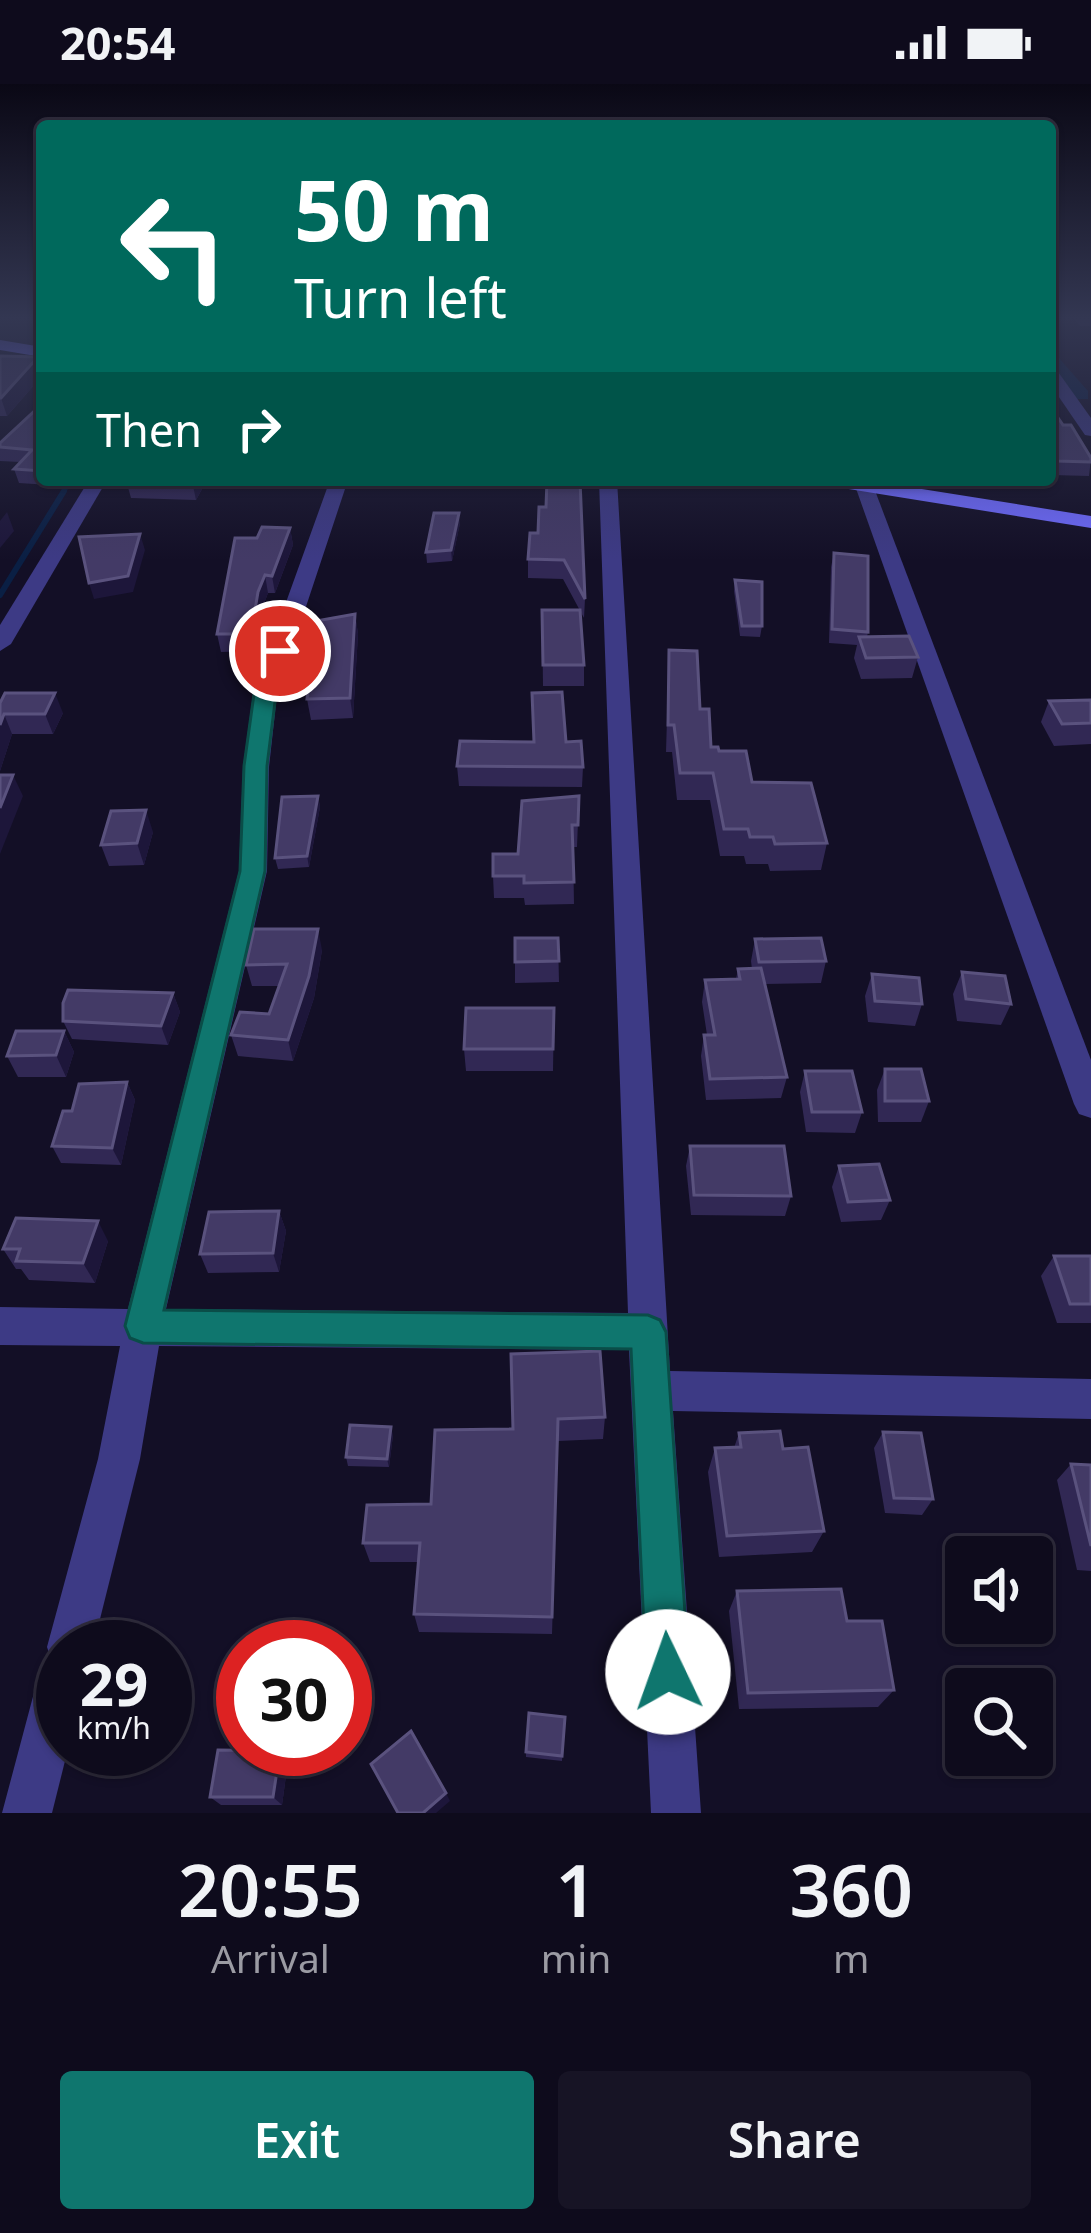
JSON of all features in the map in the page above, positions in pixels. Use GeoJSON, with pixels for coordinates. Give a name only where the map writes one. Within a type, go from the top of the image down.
{"type":"FeatureCollection","features":[{"type":"Feature","properties":{"kind":"main road"},"geometry":{"type":"LineString","coordinates":[[881,486],[1091,522]]}},
{"type":"Feature","properties":{"kind":"street"},"geometry":{"type":"LineString","coordinates":[[1081,402],[1091,431]]}},
{"type":"Feature","properties":{"kind":"street"},"geometry":{"type":"LineString","coordinates":[[0,644],[94,486]]}},
{"type":"Feature","properties":{"kind":"street"},"geometry":{"type":"LineString","coordinates":[[77,1620],[119,1459],[143,1326],[253,871],[256,766],[265,694],[337,486]]}},
{"type":"Feature","properties":{"kind":"street"},"geometry":{"type":"LineString","coordinates":[[608,486],[676,1813]]}},
{"type":"Feature","properties":{"kind":"street"},"geometry":{"type":"LineString","coordinates":[[864,486],[1091,1104]]}},
{"type":"Feature","properties":{"kind":"street"},"geometry":{"type":"LineString","coordinates":[[0,1326],[648,1332]]}},
{"type":"Feature","properties":{"kind":"street"},"geometry":{"type":"LineString","coordinates":[[652,1391],[1091,1399]]}},
{"type":"Feature","properties":{"kind":"street"},"geometry":{"type":"LineString","coordinates":[[27,1813],[37,1776]]}},
{"type":"Feature","properties":{"kind":"building"},"geometry":{"type":"Polygon","coordinates":[[[36,410],[36,471],[14,469],[32,450],[0,447],[36,410]]]}},
{"type":"Feature","properties":{"kind":"building"},"geometry":{"type":"Polygon","coordinates":[[[1056,415],[1063,425],[1071,425],[1091,458],[1091,462],[1057,461],[1056,415]]]}},
{"type":"Feature","properties":{"kind":"building"},"geometry":{"type":"Polygon","coordinates":[[[547,486],[580,486],[585,599],[564,560],[528,559],[530,533],[538,533],[539,507],[546,507],[547,486]]]}},
{"type":"Feature","properties":{"kind":"building"},"geometry":{"type":"Polygon","coordinates":[[[434,513],[459,513],[451,550],[426,552],[434,513]]]}},
{"type":"Feature","properties":{"kind":"building"},"geometry":{"type":"Polygon","coordinates":[[[262,527],[290,528],[272,576],[265,575],[258,592],[251,634],[217,634],[235,538],[257,538],[262,527]]]}},
{"type":"Feature","properties":{"kind":"building"},"geometry":{"type":"Polygon","coordinates":[[[140,534],[128,576],[89,583],[79,537],[140,534]]]}},
{"type":"Feature","properties":{"kind":"building"},"geometry":{"type":"Polygon","coordinates":[[[834,553],[868,556],[868,632],[832,629],[834,553]]]}},
{"type":"Feature","properties":{"kind":"building"},"geometry":{"type":"Polygon","coordinates":[[[735,580],[762,582],[762,626],[742,626],[735,580]]]}},
{"type":"Feature","properties":{"kind":"building"},"geometry":{"type":"Polygon","coordinates":[[[542,610],[580,610],[584,665],[543,665],[542,610]]]}},
{"type":"Feature","properties":{"kind":"building"},"geometry":{"type":"Polygon","coordinates":[[[355,614],[350,698],[307,699],[316,621],[355,614]]]}},
{"type":"Feature","properties":{"kind":"building"},"geometry":{"type":"Polygon","coordinates":[[[909,636],[918,657],[866,658],[859,637],[909,636]]]}},
{"type":"Feature","properties":{"kind":"building"},"geometry":{"type":"Polygon","coordinates":[[[669,650],[697,651],[700,709],[709,709],[711,747],[746,751],[752,782],[811,783],[827,843],[775,844],[773,837],[750,837],[748,829],[724,829],[713,773],[680,773],[674,725],[668,725],[669,650]]]}},
{"type":"Feature","properties":{"kind":"building"},"geometry":{"type":"Polygon","coordinates":[[[562,692],[566,742],[581,741],[583,767],[457,766],[460,741],[534,742],[532,693],[562,692]]]}},
{"type":"Feature","properties":{"kind":"building"},"geometry":{"type":"Polygon","coordinates":[[[5,693],[55,693],[45,714],[4,714],[0,725],[5,693]]]}},
{"type":"Feature","properties":{"kind":"building"},"geometry":{"type":"Polygon","coordinates":[[[1091,700],[1091,723],[1062,724],[1049,701],[1091,700]]]}},
{"type":"Feature","properties":{"kind":"building"},"geometry":{"type":"Polygon","coordinates":[[[0,775],[13,775],[0,808],[0,775]]]}},
{"type":"Feature","properties":{"kind":"building"},"geometry":{"type":"Polygon","coordinates":[[[318,796],[307,856],[275,858],[282,797],[318,796]]]}},
{"type":"Feature","properties":{"kind":"building"},"geometry":{"type":"Polygon","coordinates":[[[579,796],[578,825],[572,825],[574,882],[524,883],[524,876],[493,876],[493,854],[518,854],[522,801],[579,796]]]}},
{"type":"Feature","properties":{"kind":"building"},"geometry":{"type":"Polygon","coordinates":[[[146,810],[137,843],[101,845],[111,811],[146,810]]]}},
{"type":"Feature","properties":{"kind":"building"},"geometry":{"type":"Polygon","coordinates":[[[254,929],[318,929],[288,1040],[231,1035],[240,1012],[269,1014],[287,964],[246,965],[254,929]]]}},
{"type":"Feature","properties":{"kind":"building"},"geometry":{"type":"Polygon","coordinates":[[[515,938],[558,938],[559,961],[515,962],[515,938]]]}},
{"type":"Feature","properties":{"kind":"building"},"geometry":{"type":"Polygon","coordinates":[[[821,938],[826,961],[759,962],[755,939],[821,938]]]}},
{"type":"Feature","properties":{"kind":"building"},"geometry":{"type":"Polygon","coordinates":[[[761,968],[787,1077],[710,1079],[704,1035],[715,1035],[705,980],[740,979],[738,969],[761,968]]]}},
{"type":"Feature","properties":{"kind":"building"},"geometry":{"type":"Polygon","coordinates":[[[962,972],[1005,976],[1011,1004],[966,999],[962,972]]]}},
{"type":"Feature","properties":{"kind":"building"},"geometry":{"type":"Polygon","coordinates":[[[872,974],[919,978],[922,1004],[875,1001],[872,974]]]}},
{"type":"Feature","properties":{"kind":"building"},"geometry":{"type":"Polygon","coordinates":[[[68,990],[173,993],[161,1026],[63,1021],[68,990]]]}},
{"type":"Feature","properties":{"kind":"building"},"geometry":{"type":"Polygon","coordinates":[[[466,1008],[554,1008],[553,1049],[464,1049],[466,1008]]]}},
{"type":"Feature","properties":{"kind":"building"},"geometry":{"type":"Polygon","coordinates":[[[16,1031],[64,1031],[56,1055],[7,1056],[16,1031]]]}},
{"type":"Feature","properties":{"kind":"building"},"geometry":{"type":"Polygon","coordinates":[[[885,1069],[921,1069],[929,1101],[885,1101],[885,1069]]]}},
{"type":"Feature","properties":{"kind":"building"},"geometry":{"type":"Polygon","coordinates":[[[805,1071],[852,1071],[862,1112],[812,1112],[805,1071]]]}},
{"type":"Feature","properties":{"kind":"building"},"geometry":{"type":"Polygon","coordinates":[[[127,1082],[112,1148],[52,1146],[63,1111],[72,1111],[79,1084],[127,1082]]]}},
{"type":"Feature","properties":{"kind":"building"},"geometry":{"type":"Polygon","coordinates":[[[690,1146],[784,1146],[791,1196],[694,1195],[690,1146]]]}},
{"type":"Feature","properties":{"kind":"building"},"geometry":{"type":"Polygon","coordinates":[[[879,1164],[890,1200],[848,1202],[839,1166],[879,1164]]]}},
{"type":"Feature","properties":{"kind":"building"},"geometry":{"type":"Polygon","coordinates":[[[279,1211],[273,1253],[200,1254],[209,1212],[279,1211]]]}},
{"type":"Feature","properties":{"kind":"building"},"geometry":{"type":"Polygon","coordinates":[[[16,1218],[98,1221],[83,1263],[16,1261],[20,1249],[3,1249],[16,1218]]]}},
{"type":"Feature","properties":{"kind":"building"},"geometry":{"type":"Polygon","coordinates":[[[1054,1256],[1091,1256],[1091,1304],[1070,1304],[1054,1256]]]}},
{"type":"Feature","properties":{"kind":"building"},"geometry":{"type":"Polygon","coordinates":[[[600,1351],[605,1417],[558,1419],[552,1617],[414,1614],[420,1543],[363,1543],[367,1505],[431,1504],[435,1430],[513,1429],[511,1354],[600,1351]]]}},
{"type":"Feature","properties":{"kind":"building"},"geometry":{"type":"Polygon","coordinates":[[[350,1425],[391,1427],[387,1459],[346,1457],[350,1425]]]}},
{"type":"Feature","properties":{"kind":"building"},"geometry":{"type":"Polygon","coordinates":[[[780,1431],[783,1449],[808,1447],[824,1531],[727,1536],[715,1448],[741,1447],[739,1433],[780,1431]]]}},
{"type":"Feature","properties":{"kind":"building"},"geometry":{"type":"Polygon","coordinates":[[[883,1432],[921,1433],[933,1499],[894,1498],[883,1432]]]}},
{"type":"Feature","properties":{"kind":"building"},"geometry":{"type":"Polygon","coordinates":[[[1071,1464],[1091,1465],[1091,1546],[1071,1464]]]}},
{"type":"Feature","properties":{"kind":"building"},"geometry":{"type":"Polygon","coordinates":[[[841,1589],[847,1621],[882,1621],[894,1690],[748,1693],[737,1591],[841,1589]]]}},
{"type":"Feature","properties":{"kind":"building"},"geometry":{"type":"Polygon","coordinates":[[[529,1713],[565,1717],[562,1756],[526,1752],[529,1713]]]}},
{"type":"Feature","properties":{"kind":"building"},"geometry":{"type":"Polygon","coordinates":[[[411,1731],[446,1793],[423,1813],[398,1813],[372,1763],[411,1731]]]}},
{"type":"Feature","properties":{"kind":"building"},"geometry":{"type":"Polygon","coordinates":[[[216,1762],[216,1776],[276,1776],[273,1797],[210,1797],[216,1762]]]}},
{"type":"Feature","properties":{"kind":"waterway"},"geometry":{"type":"LineString","coordinates":[[62,494],[67,486]]}},
{"type":"Feature","properties":{"kind":"waterway"},"geometry":{"type":"LineString","coordinates":[[0,595],[64,491]]}},
{"type":"Feature","properties":{"kind":"route"},"geometry":{"type":"LineString","coordinates":[[280,651],[265,694],[256,766],[253,871],[143,1326],[648,1332],[668,1672]]}}]}
